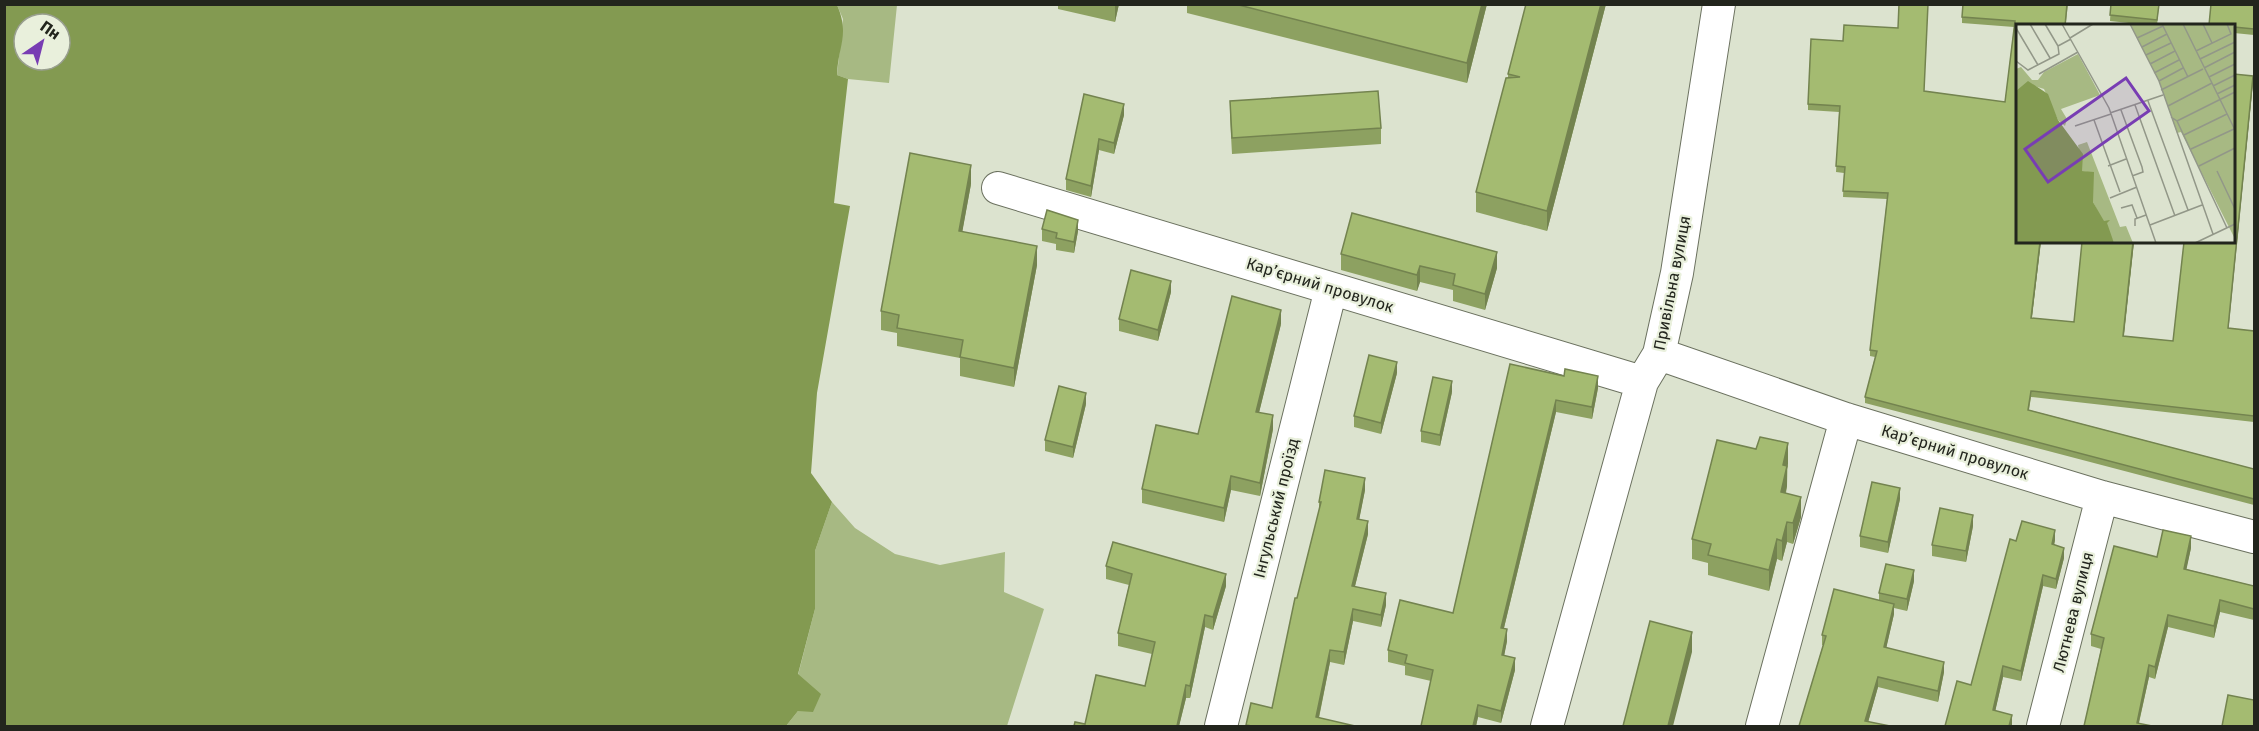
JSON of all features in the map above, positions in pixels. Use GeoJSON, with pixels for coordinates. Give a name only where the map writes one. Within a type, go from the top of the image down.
{"type":"FeatureCollection","features":[{"type":"Feature","properties":{"kind":"street","name":"Привільна вулиця"},"geometry":{"type":"LineString","coordinates":[[1547,726],[1642,382],[1659,354],[1677,273],[1719,4]]}},
{"type":"Feature","properties":{"kind":"street","name":"Карʼєрний провулок"},"geometry":{"type":"LineString","coordinates":[[998,188],[1642,382]]}},
{"type":"Feature","properties":{"kind":"street","name":"Інгульський проїзд"},"geometry":{"type":"LineString","coordinates":[[1221,726],[1331,289]]}},
{"type":"Feature","properties":{"kind":"street","name":"Карʼєрний провулок"},"geometry":{"type":"LineString","coordinates":[[1659,354],[1846,419],[2102,497],[2254,537]]}},
{"type":"Feature","properties":{"kind":"street"},"geometry":{"type":"LineString","coordinates":[[1762,726],[1846,419]]}},
{"type":"Feature","properties":{"kind":"street","name":"Лютнева вулиця"},"geometry":{"type":"LineString","coordinates":[[2043,726],[2102,497]]}},
{"type":"Feature","properties":{"kind":"shaded area"},"geometry":{"type":"Polygon","coordinates":[[[4,5],[837,5],[843,32],[837,75],[848,79],[834,203],[850,206],[817,393],[811,473],[832,502],[815,551],[815,609],[798,674],[821,694],[813,712],[798,711],[786,726],[5,726],[4,5]]]}},
{"type":"Feature","properties":{"kind":"shaded area"},"geometry":{"type":"Polygon","coordinates":[[[837,5],[897,5],[889,83],[848,79],[837,75],[843,19],[837,5]]]}},
{"type":"Feature","properties":{"kind":"shaded area"},"geometry":{"type":"Polygon","coordinates":[[[832,502],[855,528],[895,554],[940,565],[1005,552],[1004,592],[1044,609],[1007,726],[786,726],[798,711],[798,675],[815,609],[815,551],[832,502]]]}},
{"type":"Feature","properties":{"kind":"building"},"geometry":{"type":"Polygon","coordinates":[[[1235,4],[1482,4],[1467,63],[1235,4]]]}},
{"type":"Feature","properties":{"kind":"building"},"geometry":{"type":"Polygon","coordinates":[[[1526,4],[1601,4],[1547,211],[1476,192],[1506,78],[1520,77],[1508,74],[1526,4]]]}},
{"type":"Feature","properties":{"kind":"building"},"geometry":{"type":"Polygon","coordinates":[[[1899,4],[1928,4],[1924,91],[2005,102],[2015,21],[1962,17],[1963,4],[2067,4],[2065,24],[2016,24],[2016,243],[2040,243],[2031,318],[2074,322],[2082,243],[2133,243],[2123,336],[2173,341],[2184,243],[2235,243],[2235,74],[2253,76],[2228,328],[2254,331],[2254,416],[2031,391],[2028,410],[2254,469],[2254,499],[1865,397],[1877,351],[1870,350],[1888,193],[1843,191],[1845,167],[1836,166],[1840,106],[1808,104],[1811,39],[1843,41],[1844,25],[1898,28],[1899,4]]]}},
{"type":"Feature","properties":{"kind":"building"},"geometry":{"type":"Polygon","coordinates":[[[2111,4],[2159,4],[2157,20],[2110,15],[2111,4]]]}},
{"type":"Feature","properties":{"kind":"building"},"geometry":{"type":"Polygon","coordinates":[[[2211,4],[2254,4],[2254,29],[2235,27],[2235,24],[2209,24],[2211,4]]]}},
{"type":"Feature","properties":{"kind":"building"},"geometry":{"type":"Polygon","coordinates":[[[1378,91],[1381,128],[1232,138],[1230,101],[1378,91]]]}},
{"type":"Feature","properties":{"kind":"building"},"geometry":{"type":"Polygon","coordinates":[[[1084,94],[1124,104],[1114,143],[1099,139],[1091,186],[1066,179],[1084,94]]]}},
{"type":"Feature","properties":{"kind":"building"},"geometry":{"type":"Polygon","coordinates":[[[910,153],[971,165],[959,231],[1037,246],[1014,368],[960,357],[963,340],[897,328],[899,315],[881,311],[910,153]]]}},
{"type":"Feature","properties":{"kind":"building"},"geometry":{"type":"Polygon","coordinates":[[[1047,210],[1078,220],[1074,242],[1056,238],[1057,233],[1042,229],[1047,210]]]}},
{"type":"Feature","properties":{"kind":"building"},"geometry":{"type":"Polygon","coordinates":[[[1352,213],[1497,252],[1485,294],[1453,285],[1455,274],[1420,266],[1417,275],[1341,254],[1352,213]]]}},
{"type":"Feature","properties":{"kind":"building"},"geometry":{"type":"Polygon","coordinates":[[[1131,270],[1171,281],[1158,330],[1119,319],[1131,270]]]}},
{"type":"Feature","properties":{"kind":"building"},"geometry":{"type":"Polygon","coordinates":[[[1232,296],[1281,310],[1256,412],[1273,415],[1260,483],[1231,476],[1224,508],[1142,489],[1156,425],[1198,434],[1232,296]]]}},
{"type":"Feature","properties":{"kind":"building"},"geometry":{"type":"Polygon","coordinates":[[[1369,355],[1397,362],[1381,423],[1354,416],[1369,355]]]}},
{"type":"Feature","properties":{"kind":"building"},"geometry":{"type":"Polygon","coordinates":[[[1510,364],[1564,376],[1565,369],[1598,376],[1592,407],[1556,400],[1501,628],[1507,629],[1502,655],[1515,658],[1501,711],[1478,705],[1473,726],[1421,726],[1433,670],[1405,663],[1407,655],[1388,650],[1400,600],[1453,613],[1510,364]]]}},
{"type":"Feature","properties":{"kind":"building"},"geometry":{"type":"Polygon","coordinates":[[[1433,377],[1452,381],[1440,435],[1421,431],[1433,377]]]}},
{"type":"Feature","properties":{"kind":"building"},"geometry":{"type":"Polygon","coordinates":[[[1059,386],[1086,393],[1073,447],[1045,440],[1059,386]]]}},
{"type":"Feature","properties":{"kind":"building"},"geometry":{"type":"Polygon","coordinates":[[[1760,437],[1788,443],[1783,465],[1787,466],[1781,492],[1801,497],[1793,523],[1787,522],[1782,541],[1777,539],[1769,570],[1708,555],[1711,544],[1692,539],[1717,440],[1756,449],[1760,437]]]}},
{"type":"Feature","properties":{"kind":"building"},"geometry":{"type":"Polygon","coordinates":[[[1325,470],[1365,478],[1357,519],[1368,521],[1352,586],[1386,593],[1381,615],[1353,609],[1344,652],[1330,650],[1316,717],[1355,726],[1246,725],[1251,703],[1272,708],[1295,598],[1297,598],[1321,502],[1319,502],[1325,470]]]}},
{"type":"Feature","properties":{"kind":"building"},"geometry":{"type":"Polygon","coordinates":[[[1872,482],[1900,488],[1888,542],[1860,536],[1872,482]]]}},
{"type":"Feature","properties":{"kind":"building"},"geometry":{"type":"Polygon","coordinates":[[[1940,508],[1973,515],[1966,551],[1932,545],[1940,508]]]}},
{"type":"Feature","properties":{"kind":"building"},"geometry":{"type":"Polygon","coordinates":[[[2022,521],[2055,530],[2052,544],[2064,548],[2056,579],[2043,575],[2021,671],[2003,666],[1993,710],[2012,715],[2009,726],[1945,726],[1957,681],[1971,685],[2010,539],[2016,541],[2022,521]]]}},
{"type":"Feature","properties":{"kind":"building"},"geometry":{"type":"Polygon","coordinates":[[[2163,530],[2191,536],[2184,569],[2254,586],[2254,609],[2220,600],[2214,626],[2168,615],[2155,667],[2149,665],[2137,723],[2152,726],[2084,726],[2104,638],[2091,634],[2114,546],[2157,557],[2163,530]]]}},
{"type":"Feature","properties":{"kind":"building"},"geometry":{"type":"Polygon","coordinates":[[[1113,542],[1226,574],[1213,617],[1205,615],[1190,686],[1186,685],[1177,726],[1074,726],[1075,722],[1085,724],[1096,675],[1145,686],[1155,642],[1118,633],[1132,574],[1106,566],[1113,542]]]}},
{"type":"Feature","properties":{"kind":"building"},"geometry":{"type":"Polygon","coordinates":[[[1886,564],[1914,570],[1907,599],[1879,593],[1886,564]]]}},
{"type":"Feature","properties":{"kind":"building"},"geometry":{"type":"Polygon","coordinates":[[[1834,589],[1894,604],[1884,647],[1944,662],[1938,691],[1878,677],[1865,721],[1890,726],[1799,726],[1826,636],[1822,635],[1834,589]]]}},
{"type":"Feature","properties":{"kind":"building"},"geometry":{"type":"Polygon","coordinates":[[[1650,621],[1692,632],[1668,726],[1623,726],[1650,621]]]}},
{"type":"Feature","properties":{"kind":"building"},"geometry":{"type":"Polygon","coordinates":[[[2228,695],[2254,700],[2254,726],[2222,726],[2228,695]]]}}]}
